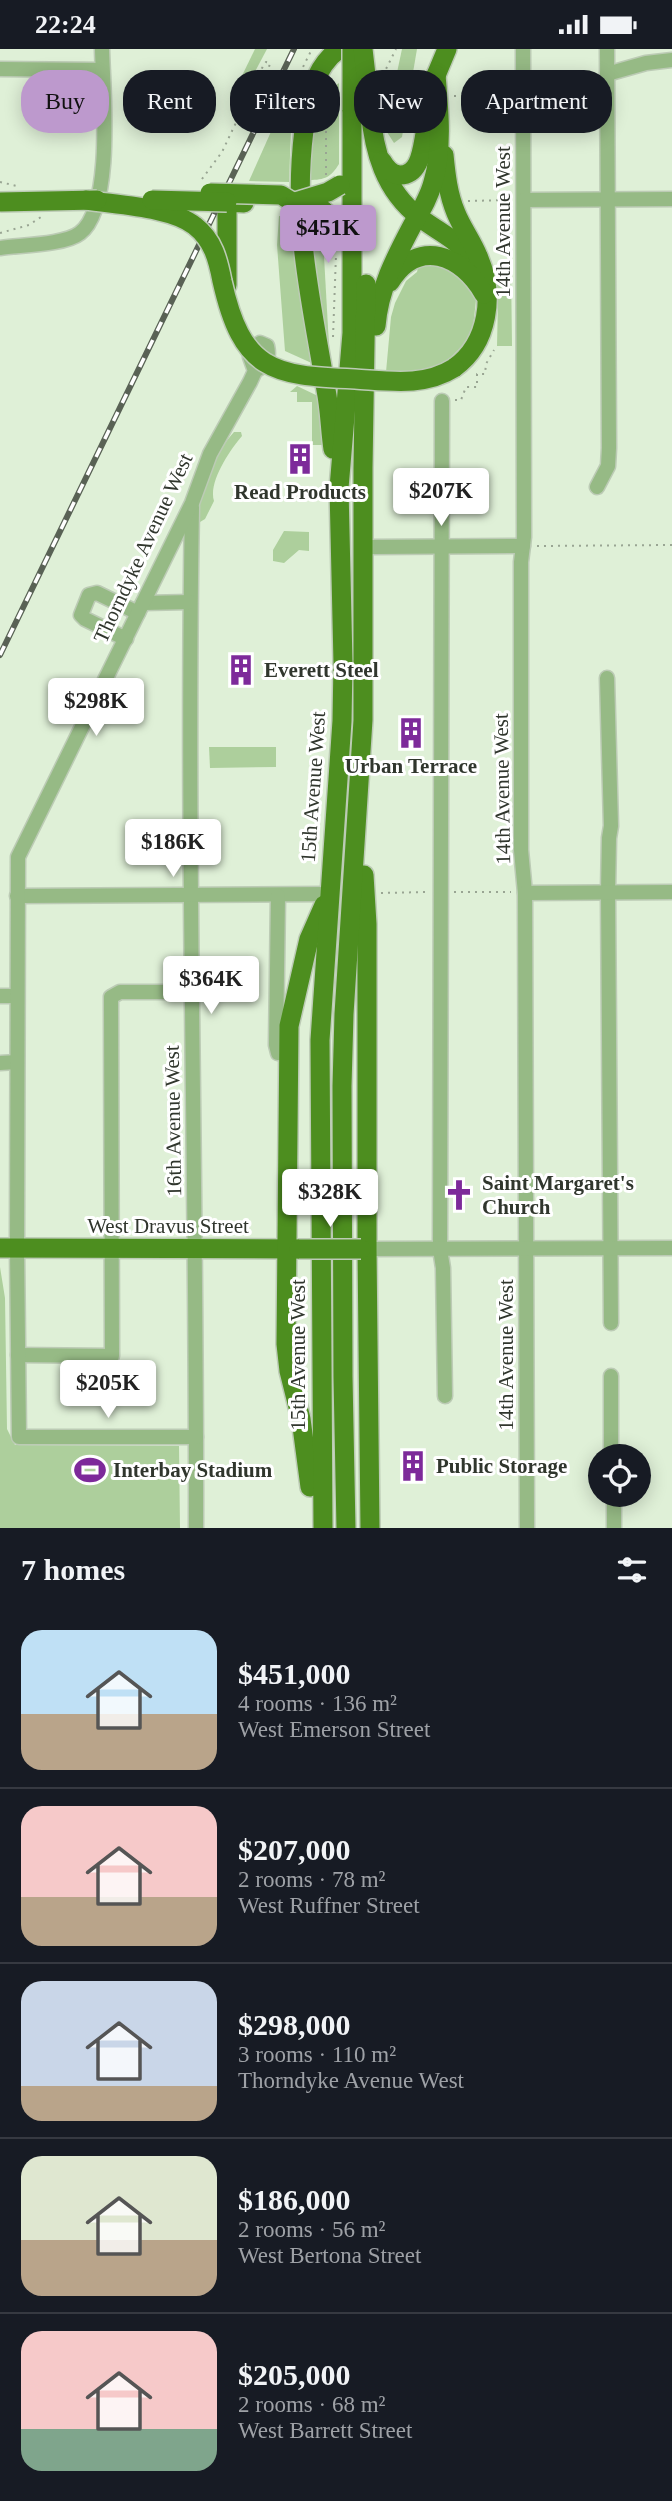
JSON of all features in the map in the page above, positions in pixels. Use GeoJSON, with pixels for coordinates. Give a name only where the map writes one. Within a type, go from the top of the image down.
{"type":"FeatureCollection","features":[{"type":"Feature","properties":{"kind":"main road"},"geometry":{"type":"LineString","coordinates":[[339,49],[331,55],[314,79],[306,110],[299,183],[305,273],[327,393],[339,488]]}},
{"type":"Feature","properties":{"kind":"main road","name":"15th Avenue West"},"geometry":{"type":"LineString","coordinates":[[352,49],[354,90]]}},
{"type":"Feature","properties":{"kind":"main road"},"geometry":{"type":"LineString","coordinates":[[360,70],[363,49]]}},
{"type":"Feature","properties":{"kind":"main road"},"geometry":{"type":"LineString","coordinates":[[438,70],[447,49]]}},
{"type":"Feature","properties":{"kind":"main road","name":"15th Avenue West"},"geometry":{"type":"LineString","coordinates":[[323,1528],[320,1040],[342,721],[339,488],[352,333],[354,122]]}},
{"type":"Feature","properties":{"kind":"main road","name":"15th Avenue West"},"geometry":{"type":"LineString","coordinates":[[346,1528],[342,1086],[359,805],[364,666],[366,238],[357,133]]}},
{"type":"Feature","properties":{"kind":"main road"},"geometry":{"type":"LineString","coordinates":[[367,133],[386,168],[401,175],[412,171],[419,162],[425,133]]}},
{"type":"Feature","properties":{"kind":"main road"},"geometry":{"type":"LineString","coordinates":[[363,442],[376,318],[381,296],[396,256],[433,181],[427,133]]}},
{"type":"Feature","properties":{"kind":"main road"},"geometry":{"type":"LineString","coordinates":[[86,200],[170,213],[194,225],[206,237],[215,253],[237,330],[254,353],[278,369],[296,376],[409,382],[429,379],[454,368],[468,356],[481,335],[486,317],[486,298],[485,279],[479,258],[455,212],[428,133]]}},
{"type":"Feature","properties":{"kind":"main road"},"geometry":{"type":"LineString","coordinates":[[190,201],[200,193],[238,193],[281,195],[294,203],[328,192],[349,167],[352,146]]}},
{"type":"Feature","properties":{"kind":"main road"},"geometry":{"type":"LineString","coordinates":[[376,151],[389,184],[417,216],[456,241],[466,252],[481,277],[486,298]]}},
{"type":"Feature","properties":{"kind":"main road"},"geometry":{"type":"LineString","coordinates":[[0,202],[86,200],[294,203],[323,210],[339,225],[346,246],[353,293]]}},
{"type":"Feature","properties":{"kind":"main road"},"geometry":{"type":"LineString","coordinates":[[227,202],[227,302]]}},
{"type":"Feature","properties":{"kind":"main road"},"geometry":{"type":"LineString","coordinates":[[381,296],[396,272],[404,265],[419,258],[434,256],[448,258],[461,265],[475,280],[486,298]]}},
{"type":"Feature","properties":{"kind":"main road"},"geometry":{"type":"LineString","coordinates":[[359,805],[367,924],[364,1249],[370,1528]]}},
{"type":"Feature","properties":{"kind":"main road"},"geometry":{"type":"LineString","coordinates":[[314,1528],[302,1419],[289,1371],[286,1345],[293,1249],[288,1054],[289,1026],[309,939],[328,894]]}},
{"type":"Feature","properties":{"kind":"main road","name":"West Dravus Street"},"geometry":{"type":"LineString","coordinates":[[8,1248],[364,1249]]}},
{"type":"Feature","properties":{"kind":"street"},"geometry":{"type":"LineString","coordinates":[[0,69],[102,70],[102,49]]}},
{"type":"Feature","properties":{"kind":"street","name":"14th Avenue West"},"geometry":{"type":"LineString","coordinates":[[523,49],[529,546],[521,562],[521,850],[517,892],[527,1248],[527,1528]]}},
{"type":"Feature","properties":{"kind":"street"},"geometry":{"type":"LineString","coordinates":[[607,49],[607,70]]}},
{"type":"Feature","properties":{"kind":"street"},"geometry":{"type":"LineString","coordinates":[[612,73],[646,63],[672,60]]}},
{"type":"Feature","properties":{"kind":"street"},"geometry":{"type":"LineString","coordinates":[[0,248],[66,239],[80,233],[91,221],[102,180],[102,133]]}},
{"type":"Feature","properties":{"kind":"street"},"geometry":{"type":"LineString","coordinates":[[597,487],[608,466],[609,448],[607,133]]}},
{"type":"Feature","properties":{"kind":"street"},"geometry":{"type":"LineString","coordinates":[[524,200],[672,199]]}},
{"type":"Feature","properties":{"kind":"street","name":"Thorndyke Avenue West"},"geometry":{"type":"LineString","coordinates":[[17,896],[18,857],[192,503],[210,454],[255,371]]}},
{"type":"Feature","properties":{"kind":"street"},"geometry":{"type":"LineString","coordinates":[[445,1396],[443,1268],[440,1249],[443,892],[441,546],[447,401]]}},
{"type":"Feature","properties":{"kind":"street","name":"16th Avenue West"},"geometry":{"type":"LineString","coordinates":[[192,503],[191,897],[196,1528]]}},
{"type":"Feature","properties":{"kind":"street"},"geometry":{"type":"LineString","coordinates":[[364,549],[529,546]]}},
{"type":"Feature","properties":{"kind":"street"},"geometry":{"type":"LineString","coordinates":[[125,639],[81,615],[89,594],[97,593],[141,608],[190,603]]}},
{"type":"Feature","properties":{"kind":"street"},"geometry":{"type":"LineString","coordinates":[[607,678],[611,826],[608,892],[611,1323]]}},
{"type":"Feature","properties":{"kind":"street"},"geometry":{"type":"LineString","coordinates":[[517,892],[672,892]]}},
{"type":"Feature","properties":{"kind":"street"},"geometry":{"type":"LineString","coordinates":[[196,1437],[19,1437],[18,1355],[8,1248],[17,1062],[17,896],[191,897],[328,894]]}},
{"type":"Feature","properties":{"kind":"street"},"geometry":{"type":"LineString","coordinates":[[278,896],[276,1045],[278,1053],[288,1054]]}},
{"type":"Feature","properties":{"kind":"street"},"geometry":{"type":"LineString","coordinates":[[18,1355],[112,1356],[111,997],[120,992],[193,992]]}},
{"type":"Feature","properties":{"kind":"street"},"geometry":{"type":"LineString","coordinates":[[0,996],[17,996]]}},
{"type":"Feature","properties":{"kind":"street"},"geometry":{"type":"LineString","coordinates":[[0,1063],[17,1062]]}},
{"type":"Feature","properties":{"kind":"street","name":"West Dravus Street"},"geometry":{"type":"LineString","coordinates":[[364,1249],[672,1248]]}},
{"type":"Feature","properties":{"kind":"street"},"geometry":{"type":"LineString","coordinates":[[611,1375],[611,1444]]}},
{"type":"Feature","properties":{"kind":"street"},"geometry":{"type":"LineString","coordinates":[[614,1507],[614,1528]]}},
{"type":"Feature","properties":{"kind":"path"},"geometry":{"type":"LineString","coordinates":[[198,183],[222,152],[266,62],[270,63],[268,71],[289,81],[286,88],[291,91],[312,49]]}},
{"type":"Feature","properties":{"kind":"path"},"geometry":{"type":"LineString","coordinates":[[386,70],[396,49]]}},
{"type":"Feature","properties":{"kind":"path"},"geometry":{"type":"LineString","coordinates":[[449,96],[461,96]]}},
{"type":"Feature","properties":{"kind":"path"},"geometry":{"type":"LineString","coordinates":[[333,184],[326,160],[326,120],[354,110]]}},
{"type":"Feature","properties":{"kind":"path"},"geometry":{"type":"LineString","coordinates":[[326,160],[335,160]]}},
{"type":"Feature","properties":{"kind":"path"},"geometry":{"type":"LineString","coordinates":[[0,182],[15,185]]}},
{"type":"Feature","properties":{"kind":"path"},"geometry":{"type":"LineString","coordinates":[[461,203],[469,200],[509,200]]}},
{"type":"Feature","properties":{"kind":"path"},"geometry":{"type":"LineString","coordinates":[[0,233],[29,225],[43,216]]}},
{"type":"Feature","properties":{"kind":"path"},"geometry":{"type":"LineString","coordinates":[[333,338],[336,251]]}},
{"type":"Feature","properties":{"kind":"path"},"geometry":{"type":"LineString","coordinates":[[492,267],[513,267]]}},
{"type":"Feature","properties":{"kind":"path"},"geometry":{"type":"LineString","coordinates":[[447,401],[461,400],[466,387],[477,387],[477,374],[485,374],[486,364],[494,350]]}},
{"type":"Feature","properties":{"kind":"path"},"geometry":{"type":"LineString","coordinates":[[529,546],[672,545]]}},
{"type":"Feature","properties":{"kind":"path"},"geometry":{"type":"LineString","coordinates":[[377,893],[437,892]]}},
{"type":"Feature","properties":{"kind":"path"},"geometry":{"type":"LineString","coordinates":[[457,892],[517,892]]}},
{"type":"Feature","properties":{"kind":"green space"},"geometry":{"type":"Polygon","coordinates":[[[255,49],[267,49],[256,70],[245,70],[255,49]]]}},
{"type":"Feature","properties":{"kind":"green space"},"geometry":{"type":"Polygon","coordinates":[[[402,49],[417,49],[413,70],[398,70],[402,49]]]}},
{"type":"Feature","properties":{"kind":"green space"},"geometry":{"type":"Polygon","coordinates":[[[270,133],[291,133],[289,182],[249,181],[270,133]]]}},
{"type":"Feature","properties":{"kind":"green space"},"geometry":{"type":"Polygon","coordinates":[[[313,133],[339,133],[339,164],[333,172],[327,177],[309,180],[306,170],[313,133]]]}},
{"type":"Feature","properties":{"kind":"green space"},"geometry":{"type":"Polygon","coordinates":[[[388,133],[403,133],[402,137],[394,143],[388,133]]]}},
{"type":"Feature","properties":{"kind":"green space"},"geometry":{"type":"Polygon","coordinates":[[[279,216],[292,217],[293,246],[316,365],[285,351],[277,245],[279,216]]]}},
{"type":"Feature","properties":{"kind":"green space"},"geometry":{"type":"Polygon","coordinates":[[[309,218],[322,221],[330,363],[312,265],[309,218]]]}},
{"type":"Feature","properties":{"kind":"green space"},"geometry":{"type":"Polygon","coordinates":[[[419,263],[444,263],[472,288],[476,300],[473,327],[467,341],[446,362],[418,373],[386,372],[391,317],[395,303],[406,281],[417,272],[419,263]]]}},
{"type":"Feature","properties":{"kind":"green space"},"geometry":{"type":"Polygon","coordinates":[[[494,268],[511,268],[512,346],[497,346],[498,302],[494,268]]]}},
{"type":"Feature","properties":{"kind":"green space"},"geometry":{"type":"Polygon","coordinates":[[[297,386],[318,396],[325,445],[312,445],[312,402],[297,402],[297,392],[290,392],[297,386]]]}},
{"type":"Feature","properties":{"kind":"green space"},"geometry":{"type":"Polygon","coordinates":[[[234,432],[241,432],[242,436],[221,467],[214,485],[214,501],[205,519],[200,522],[196,519],[197,508],[204,485],[221,450],[234,432]]]}},
{"type":"Feature","properties":{"kind":"green space"},"geometry":{"type":"Polygon","coordinates":[[[284,531],[309,532],[309,551],[299,550],[284,563],[273,561],[273,550],[284,531]]]}},
{"type":"Feature","properties":{"kind":"green space"},"geometry":{"type":"Polygon","coordinates":[[[209,747],[276,747],[276,767],[210,768],[209,747]]]}},
{"type":"Feature","properties":{"kind":"green space","name":"Interbay Stadium"},"geometry":{"type":"Polygon","coordinates":[[[0,1267],[5,1298],[7,1429],[15,1445],[179,1446],[180,1528],[0,1528],[0,1267]]]}},
{"type":"Feature","properties":{"kind":"railway"},"geometry":{"type":"LineString","coordinates":[[0,655],[294,49]]}},
{"type":"Feature","properties":{"kind":"place","name":"Read Products"},"geometry":{"type":"Point","coordinates":[300,459]}},
{"type":"Feature","properties":{"kind":"place","name":"Everett Steel"},"geometry":{"type":"Point","coordinates":[241,670]}},
{"type":"Feature","properties":{"kind":"place","name":"Urban Terrace"},"geometry":{"type":"Point","coordinates":[411,733]}},
{"type":"Feature","properties":{"kind":"place","name":"Saint Margaret's Church"},"geometry":{"type":"Point","coordinates":[459,1195]}},
{"type":"Feature","properties":{"kind":"place","name":"Public Storage"},"geometry":{"type":"Point","coordinates":[413,1466]}},
{"type":"Feature","properties":{"kind":"place","name":"Interbay Stadium"},"geometry":{"type":"Point","coordinates":[90,1470]}}]}
